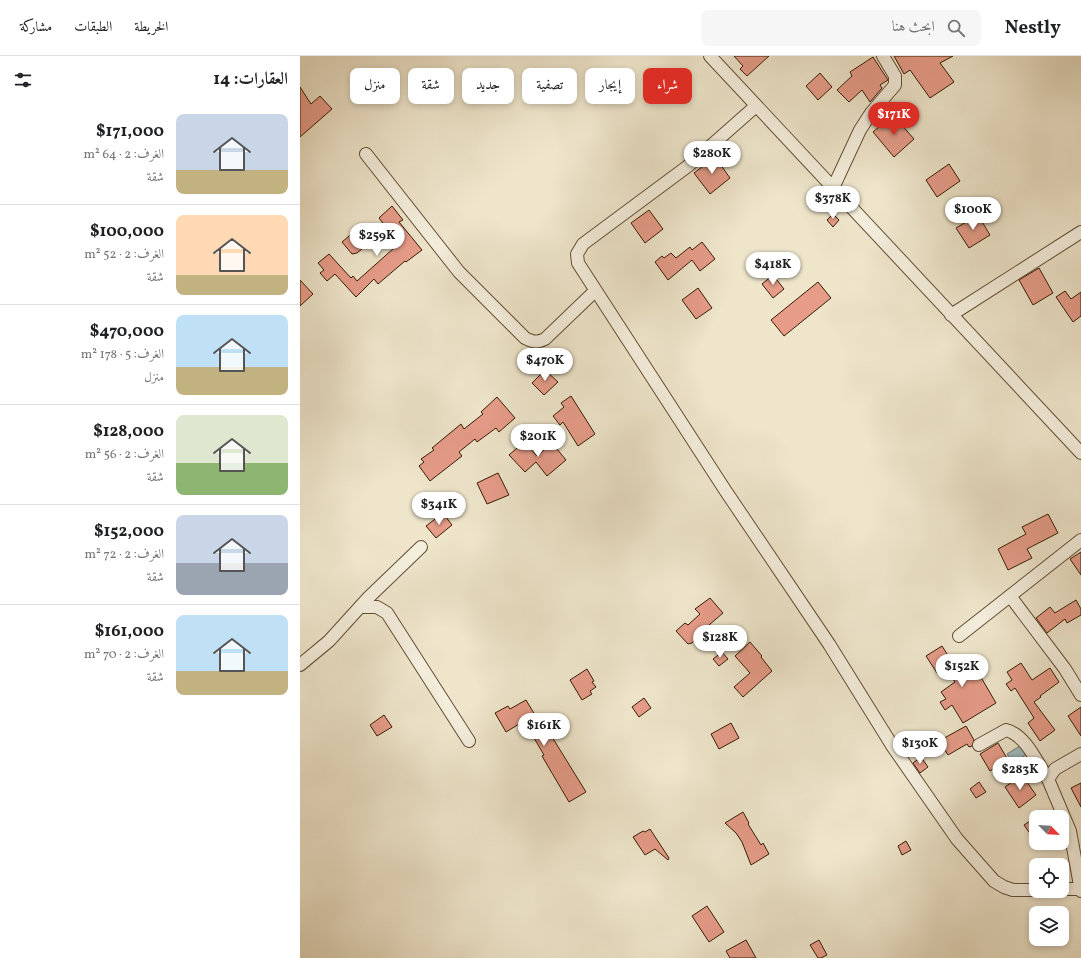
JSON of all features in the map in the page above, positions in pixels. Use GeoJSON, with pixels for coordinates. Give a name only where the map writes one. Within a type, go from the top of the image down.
{"type":"FeatureCollection","features":[{"type":"Feature","properties":{"kind":"street"},"geometry":{"type":"LineString","coordinates":[[710,56],[1081,453]]}},
{"type":"Feature","properties":{"kind":"street"},"geometry":{"type":"LineString","coordinates":[[833,188],[860,130],[871,113],[896,86],[895,76],[883,56]]}},
{"type":"Feature","properties":{"kind":"street"},"geometry":{"type":"LineString","coordinates":[[756,106],[688,166],[583,244],[577,254],[578,263],[725,490],[829,644],[897,753],[956,839],[978,865],[999,884],[1013,890],[1029,890]]}},
{"type":"Feature","properties":{"kind":"street"},"geometry":{"type":"LineString","coordinates":[[366,154],[458,272],[525,338],[532,342],[539,342],[545,339],[595,291]]}},
{"type":"Feature","properties":{"kind":"street"},"geometry":{"type":"LineString","coordinates":[[951,315],[1081,232]]}},
{"type":"Feature","properties":{"kind":"street"},"geometry":{"type":"LineString","coordinates":[[959,636],[1081,540]]}},
{"type":"Feature","properties":{"kind":"street"},"geometry":{"type":"LineString","coordinates":[[300,665],[329,641],[360,607],[421,547]]}},
{"type":"Feature","properties":{"kind":"street"},"geometry":{"type":"LineString","coordinates":[[1010,596],[1065,669],[1081,695]]}},
{"type":"Feature","properties":{"kind":"street"},"geometry":{"type":"LineString","coordinates":[[360,607],[377,607],[387,613],[469,741]]}},
{"type":"Feature","properties":{"kind":"street"},"geometry":{"type":"LineString","coordinates":[[980,745],[1006,730],[1012,732],[1023,741],[1048,779],[1070,831],[1080,890],[1069,889]]}},
{"type":"Feature","properties":{"kind":"street"},"geometry":{"type":"LineString","coordinates":[[1048,779],[1051,772],[1081,754]]}},
{"type":"Feature","properties":{"kind":"water"},"geometry":{"type":"Polygon","coordinates":[[[1023,744],[1029,753],[1006,767],[1005,765],[1012,761],[1007,754],[1023,744]]]}},
{"type":"Feature","properties":{"kind":"building"},"geometry":{"type":"Polygon","coordinates":[[[734,56],[769,56],[747,76],[740,69],[743,66],[734,56]]]}},
{"type":"Feature","properties":{"kind":"building"},"geometry":{"type":"Polygon","coordinates":[[[894,56],[953,56],[940,63],[954,82],[930,98],[910,70],[904,74],[894,56]]]}},
{"type":"Feature","properties":{"kind":"building"},"geometry":{"type":"Polygon","coordinates":[[[873,57],[888,80],[880,85],[882,88],[870,102],[862,90],[849,102],[837,90],[852,76],[850,72],[873,57]]]}},
{"type":"Feature","properties":{"kind":"building"},"geometry":{"type":"Polygon","coordinates":[[[820,73],[832,87],[818,100],[806,86],[820,73]]]}},
{"type":"Feature","properties":{"kind":"building"},"geometry":{"type":"Polygon","coordinates":[[[300,87],[311,104],[320,96],[332,109],[300,137],[300,87]]]}},
{"type":"Feature","properties":{"kind":"building"},"geometry":{"type":"Polygon","coordinates":[[[893,115],[914,139],[894,157],[873,132],[893,115]]]}},
{"type":"Feature","properties":{"kind":"building"},"geometry":{"type":"Polygon","coordinates":[[[715,157],[730,178],[710,194],[694,173],[715,157]]]}},
{"type":"Feature","properties":{"kind":"building"},"geometry":{"type":"Polygon","coordinates":[[[949,164],[960,181],[937,197],[926,180],[949,164]]]}},
{"type":"Feature","properties":{"kind":"building"},"geometry":{"type":"Polygon","coordinates":[[[392,206],[403,220],[399,222],[422,250],[406,262],[405,261],[378,284],[374,279],[356,297],[335,274],[327,281],[320,273],[324,270],[318,263],[329,254],[351,278],[353,276],[357,281],[394,248],[392,245],[397,241],[379,218],[392,206]]]}},
{"type":"Feature","properties":{"kind":"building"},"geometry":{"type":"Polygon","coordinates":[[[649,210],[663,229],[645,243],[631,223],[649,210]]]}},
{"type":"Feature","properties":{"kind":"building"},"geometry":{"type":"Polygon","coordinates":[[[833,214],[839,220],[833,227],[827,220],[833,214]]]}},
{"type":"Feature","properties":{"kind":"building"},"geometry":{"type":"Polygon","coordinates":[[[978,215],[990,235],[969,248],[956,228],[978,215]]]}},
{"type":"Feature","properties":{"kind":"building"},"geometry":{"type":"Polygon","coordinates":[[[361,226],[373,240],[357,253],[352,254],[342,242],[361,226]]]}},
{"type":"Feature","properties":{"kind":"building"},"geometry":{"type":"Polygon","coordinates":[[[702,242],[715,259],[700,271],[692,260],[668,280],[655,262],[662,256],[664,258],[671,253],[676,258],[690,247],[692,250],[702,242]]]}},
{"type":"Feature","properties":{"kind":"building"},"geometry":{"type":"Polygon","coordinates":[[[1039,268],[1053,293],[1033,305],[1019,280],[1039,268]]]}},
{"type":"Feature","properties":{"kind":"building"},"geometry":{"type":"Polygon","coordinates":[[[773,275],[784,289],[773,298],[762,284],[773,275]]]}},
{"type":"Feature","properties":{"kind":"building"},"geometry":{"type":"Polygon","coordinates":[[[300,280],[313,294],[300,306],[300,280]]]}},
{"type":"Feature","properties":{"kind":"building"},"geometry":{"type":"Polygon","coordinates":[[[818,282],[831,298],[784,336],[771,320],[818,282]]]}},
{"type":"Feature","properties":{"kind":"building"},"geometry":{"type":"Polygon","coordinates":[[[698,288],[712,308],[696,319],[682,300],[698,288]]]}},
{"type":"Feature","properties":{"kind":"building"},"geometry":{"type":"Polygon","coordinates":[[[1065,291],[1071,299],[1081,292],[1081,316],[1073,322],[1056,297],[1065,291]]]}},
{"type":"Feature","properties":{"kind":"building"},"geometry":{"type":"Polygon","coordinates":[[[545,370],[558,382],[544,395],[532,383],[545,370]]]}},
{"type":"Feature","properties":{"kind":"building"},"geometry":{"type":"Polygon","coordinates":[[[571,396],[595,434],[578,446],[563,422],[560,425],[553,416],[564,407],[561,403],[571,396]]]}},
{"type":"Feature","properties":{"kind":"building"},"geometry":{"type":"Polygon","coordinates":[[[497,397],[515,418],[499,432],[496,428],[477,442],[475,439],[459,452],[462,456],[430,481],[419,466],[424,462],[421,459],[434,450],[432,448],[461,424],[464,429],[483,414],[481,412],[497,397]]]}},
{"type":"Feature","properties":{"kind":"building"},"geometry":{"type":"Polygon","coordinates":[[[524,442],[537,456],[552,443],[566,460],[547,476],[536,462],[525,472],[509,455],[524,442]]]}},
{"type":"Feature","properties":{"kind":"building"},"geometry":{"type":"Polygon","coordinates":[[[498,473],[509,495],[487,504],[477,483],[498,473]]]}},
{"type":"Feature","properties":{"kind":"building"},"geometry":{"type":"Polygon","coordinates":[[[443,513],[452,525],[436,538],[426,526],[443,513]]]}},
{"type":"Feature","properties":{"kind":"building"},"geometry":{"type":"Polygon","coordinates":[[[1048,514],[1058,533],[1027,549],[1032,558],[1008,570],[998,549],[1026,534],[1022,527],[1048,514]]]}},
{"type":"Feature","properties":{"kind":"building"},"geometry":{"type":"Polygon","coordinates":[[[1081,552],[1081,575],[1070,559],[1081,552]]]}},
{"type":"Feature","properties":{"kind":"building"},"geometry":{"type":"Polygon","coordinates":[[[710,598],[723,613],[695,637],[696,639],[692,643],[688,644],[676,631],[685,623],[688,625],[700,614],[695,609],[710,598]]]}},
{"type":"Feature","properties":{"kind":"building"},"geometry":{"type":"Polygon","coordinates":[[[1076,600],[1081,609],[1081,615],[1067,623],[1065,619],[1047,633],[1036,618],[1050,607],[1055,613],[1076,600]]]}},
{"type":"Feature","properties":{"kind":"building"},"geometry":{"type":"Polygon","coordinates":[[[750,642],[772,671],[743,697],[734,687],[750,673],[735,656],[750,642]]]}},
{"type":"Feature","properties":{"kind":"building"},"geometry":{"type":"Polygon","coordinates":[[[942,646],[956,668],[959,667],[964,674],[975,667],[996,703],[963,723],[952,705],[945,710],[940,702],[946,699],[941,692],[955,682],[945,668],[937,673],[926,656],[942,646]]]}},
{"type":"Feature","properties":{"kind":"building"},"geometry":{"type":"Polygon","coordinates":[[[722,652],[728,659],[719,666],[713,659],[722,652]]]}},
{"type":"Feature","properties":{"kind":"building"},"geometry":{"type":"Polygon","coordinates":[[[1021,663],[1032,680],[1050,668],[1059,682],[1034,702],[1055,730],[1040,741],[1028,723],[1034,718],[1015,688],[1011,691],[1006,684],[1012,680],[1007,672],[1021,663]]]}},
{"type":"Feature","properties":{"kind":"building"},"geometry":{"type":"Polygon","coordinates":[[[587,669],[594,681],[592,682],[596,687],[590,691],[592,694],[582,700],[570,680],[587,669]]]}},
{"type":"Feature","properties":{"kind":"building"},"geometry":{"type":"Polygon","coordinates":[[[644,698],[651,708],[639,717],[632,707],[644,698]]]}},
{"type":"Feature","properties":{"kind":"building"},"geometry":{"type":"Polygon","coordinates":[[[526,700],[538,720],[541,719],[586,792],[569,802],[542,756],[544,755],[524,721],[506,732],[495,713],[508,706],[510,709],[526,700]]]}},
{"type":"Feature","properties":{"kind":"building"},"geometry":{"type":"Polygon","coordinates":[[[1081,707],[1081,736],[1068,716],[1081,707]]]}},
{"type":"Feature","properties":{"kind":"building"},"geometry":{"type":"Polygon","coordinates":[[[384,715],[392,727],[377,736],[370,725],[384,715]]]}},
{"type":"Feature","properties":{"kind":"building"},"geometry":{"type":"Polygon","coordinates":[[[731,723],[739,738],[719,749],[711,734],[731,723]]]}},
{"type":"Feature","properties":{"kind":"building"},"geometry":{"type":"Polygon","coordinates":[[[966,726],[974,740],[972,746],[969,747],[967,744],[948,755],[939,741],[966,726]]]}},
{"type":"Feature","properties":{"kind":"building"},"geometry":{"type":"Polygon","coordinates":[[[998,743],[1008,760],[990,771],[980,754],[998,743]]]}},
{"type":"Feature","properties":{"kind":"building"},"geometry":{"type":"Polygon","coordinates":[[[921,757],[928,767],[920,773],[913,763],[921,757]]]}},
{"type":"Feature","properties":{"kind":"building"},"geometry":{"type":"Polygon","coordinates":[[[1022,775],[1036,795],[1019,808],[1005,787],[1022,775]]]}},
{"type":"Feature","properties":{"kind":"building"},"geometry":{"type":"Polygon","coordinates":[[[979,782],[986,792],[976,798],[970,789],[979,782]]]}},
{"type":"Feature","properties":{"kind":"building"},"geometry":{"type":"Polygon","coordinates":[[[1081,783],[1081,807],[1071,788],[1081,783]]]}},
{"type":"Feature","properties":{"kind":"building"},"geometry":{"type":"Polygon","coordinates":[[[743,812],[749,823],[748,824],[761,845],[763,843],[769,854],[751,865],[742,842],[736,833],[725,823],[743,812]]]}},
{"type":"Feature","properties":{"kind":"building"},"geometry":{"type":"Polygon","coordinates":[[[1029,822],[1029,832],[1024,825],[1029,822]]]}},
{"type":"Feature","properties":{"kind":"building"},"geometry":{"type":"Polygon","coordinates":[[[650,829],[669,858],[668,860],[655,849],[645,855],[633,837],[650,829]]]}},
{"type":"Feature","properties":{"kind":"building"},"geometry":{"type":"Polygon","coordinates":[[[906,841],[911,850],[902,855],[898,846],[906,841]]]}},
{"type":"Feature","properties":{"kind":"building"},"geometry":{"type":"Polygon","coordinates":[[[707,906],[724,932],[709,942],[692,916],[707,906]]]}},
{"type":"Feature","properties":{"kind":"building"},"geometry":{"type":"Polygon","coordinates":[[[746,940],[756,958],[730,958],[726,951],[746,940]]]}},
{"type":"Feature","properties":{"kind":"building"},"geometry":{"type":"Polygon","coordinates":[[[819,940],[827,955],[821,958],[818,958],[810,945],[819,940]]]}}]}
